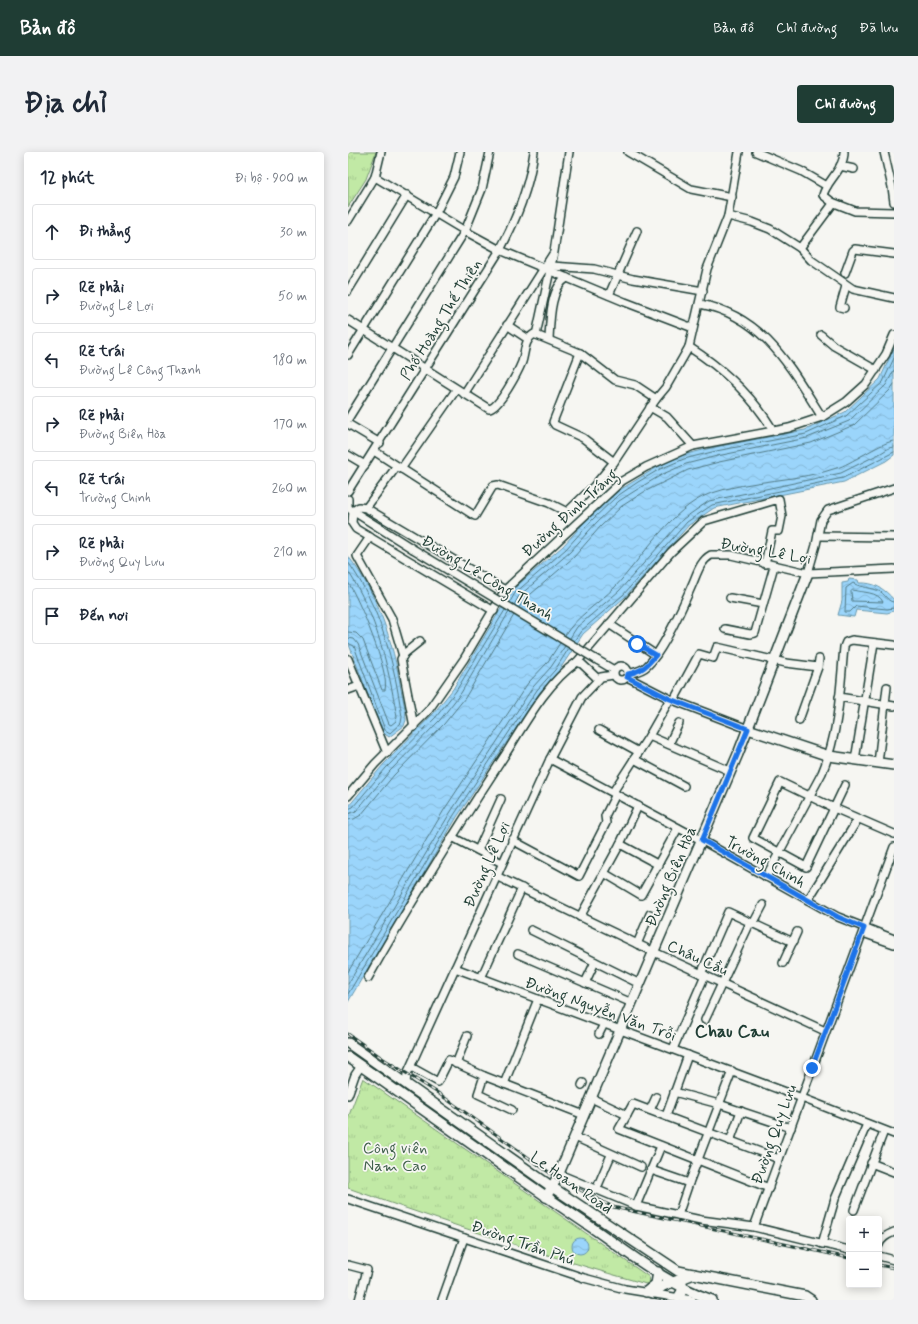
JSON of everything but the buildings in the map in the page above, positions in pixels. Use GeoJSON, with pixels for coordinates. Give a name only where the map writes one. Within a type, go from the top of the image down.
{"type":"FeatureCollection","features":[{"type":"Feature","properties":{"kind":"main road","name":"Đường Biên Hòa"},"geometry":{"type":"LineString","coordinates":[[546,1197],[559,1174],[584,1115],[591,1098],[601,1064],[621,1030],[702,840],[748,729],[808,573]]}},
{"type":"Feature","properties":{"kind":"main road"},"geometry":{"type":"LineString","coordinates":[[748,729],[829,756],[894,765]]}},
{"type":"Feature","properties":{"kind":"main road","name":"Le Hoan Road"},"geometry":{"type":"LineString","coordinates":[[348,1043],[678,1277],[683,1288],[712,1300]]}},
{"type":"Feature","properties":{"kind":"main road","name":"Le Hoan Road"},"geometry":{"type":"LineString","coordinates":[[348,1057],[546,1197],[658,1272],[678,1277],[694,1274],[797,1298],[808,1297],[811,1300]]}},
{"type":"Feature","properties":{"kind":"main road"},"geometry":{"type":"LineString","coordinates":[[399,1092],[406,1083]]}},
{"type":"Feature","properties":{"kind":"main road"},"geometry":{"type":"LineString","coordinates":[[650,1292],[656,1284],[658,1272]]}},
{"type":"Feature","properties":{"kind":"main road"},"geometry":{"type":"LineString","coordinates":[[650,1292],[678,1277]]}},
{"type":"Feature","properties":{"kind":"main road"},"geometry":{"type":"LineString","coordinates":[[678,1298],[683,1288]]}},
{"type":"Feature","properties":{"kind":"street"},"geometry":{"type":"LineString","coordinates":[[348,221],[375,177],[381,152]]}},
{"type":"Feature","properties":{"kind":"street"},"geometry":{"type":"LineString","coordinates":[[348,355],[436,213],[454,177],[460,152]]}},
{"type":"Feature","properties":{"kind":"street"},"geometry":{"type":"LineString","coordinates":[[348,419],[465,231],[482,189],[490,152]]}},
{"type":"Feature","properties":{"kind":"street","name":"Phố Hoàng Thế Thiện"},"geometry":{"type":"LineString","coordinates":[[348,491],[380,443],[500,250],[516,220],[526,193],[534,152]]}},
{"type":"Feature","properties":{"kind":"street"},"geometry":{"type":"LineString","coordinates":[[536,335],[554,252],[569,152]]}},
{"type":"Feature","properties":{"kind":"street"},"geometry":{"type":"LineString","coordinates":[[628,152],[691,189],[732,197]]}},
{"type":"Feature","properties":{"kind":"street"},"geometry":{"type":"LineString","coordinates":[[374,451],[475,516],[493,486],[498,485],[549,503],[567,512],[594,486],[614,462],[656,398],[666,387],[689,347],[707,269],[728,216],[739,152]]}},
{"type":"Feature","properties":{"kind":"street"},"geometry":{"type":"LineString","coordinates":[[756,152],[802,171],[827,186]]}},
{"type":"Feature","properties":{"kind":"street"},"geometry":{"type":"LineString","coordinates":[[844,152],[844,157],[835,177],[827,186],[823,195],[832,202],[856,211],[894,212]]}},
{"type":"Feature","properties":{"kind":"street"},"geometry":{"type":"LineString","coordinates":[[884,152],[894,202]]}},
{"type":"Feature","properties":{"kind":"street"},"geometry":{"type":"LineString","coordinates":[[840,166],[854,169]]}},
{"type":"Feature","properties":{"kind":"street"},"geometry":{"type":"LineString","coordinates":[[375,177],[465,231],[500,250],[543,267],[594,269],[617,276],[703,291]]}},
{"type":"Feature","properties":{"kind":"street"},"geometry":{"type":"LineString","coordinates":[[348,291],[407,195]]}},
{"type":"Feature","properties":{"kind":"street"},"geometry":{"type":"LineString","coordinates":[[800,248],[830,209],[832,202]]}},
{"type":"Feature","properties":{"kind":"street"},"geometry":{"type":"LineString","coordinates":[[728,216],[752,222],[770,229],[800,248],[811,260],[846,286],[853,289],[894,298]]}},
{"type":"Feature","properties":{"kind":"street"},"geometry":{"type":"LineString","coordinates":[[609,295],[637,231]]}},
{"type":"Feature","properties":{"kind":"street"},"geometry":{"type":"LineString","coordinates":[[845,273],[855,249],[894,254]]}},
{"type":"Feature","properties":{"kind":"street"},"geometry":{"type":"LineString","coordinates":[[464,394],[543,267],[554,252]]}},
{"type":"Feature","properties":{"kind":"street"},"geometry":{"type":"LineString","coordinates":[[551,268],[567,278],[693,328]]}},
{"type":"Feature","properties":{"kind":"street"},"geometry":{"type":"LineString","coordinates":[[549,339],[553,300],[567,278]]}},
{"type":"Feature","properties":{"kind":"street"},"geometry":{"type":"LineString","coordinates":[[844,308],[840,307],[846,286]]}},
{"type":"Feature","properties":{"kind":"street"},"geometry":{"type":"LineString","coordinates":[[700,304],[722,309],[743,319],[754,328],[784,358],[822,417]]}},
{"type":"Feature","properties":{"kind":"street"},"geometry":{"type":"LineString","coordinates":[[348,320],[392,347],[456,390],[489,409],[493,409],[501,400],[522,363],[528,339],[531,336],[536,335],[549,339],[580,353],[615,380],[635,386],[656,398]]}},
{"type":"Feature","properties":{"kind":"street"},"geometry":{"type":"LineString","coordinates":[[507,325],[528,339]]}},
{"type":"Feature","properties":{"kind":"street"},"geometry":{"type":"LineString","coordinates":[[821,335],[834,346],[876,370]]}},
{"type":"Feature","properties":{"kind":"street","name":"Đường Đinh Tráng"},"geometry":{"type":"LineString","coordinates":[[348,796],[351,788],[414,727],[428,711],[464,659],[506,590],[622,481],[667,456],[693,446],[789,428],[822,417],[846,402],[861,389],[886,354],[894,335]]}},
{"type":"Feature","properties":{"kind":"street"},"geometry":{"type":"LineString","coordinates":[[689,347],[740,388],[762,412],[773,430]]}},
{"type":"Feature","properties":{"kind":"street"},"geometry":{"type":"LineString","coordinates":[[580,353],[553,422],[555,425],[583,438],[614,462]]}},
{"type":"Feature","properties":{"kind":"street"},"geometry":{"type":"LineString","coordinates":[[366,508],[399,467],[456,390]]}},
{"type":"Feature","properties":{"kind":"street"},"geometry":{"type":"LineString","coordinates":[[650,407],[667,417],[693,446]]}},
{"type":"Feature","properties":{"kind":"street"},"geometry":{"type":"LineString","coordinates":[[348,424],[380,443]]}},
{"type":"Feature","properties":{"kind":"street"},"geometry":{"type":"LineString","coordinates":[[348,454],[365,465]]}},
{"type":"Feature","properties":{"kind":"street"},"geometry":{"type":"LineString","coordinates":[[808,573],[821,520],[828,510],[894,488]]}},
{"type":"Feature","properties":{"kind":"street"},"geometry":{"type":"LineString","coordinates":[[348,499],[352,524],[356,529],[494,611]]}},
{"type":"Feature","properties":{"kind":"street"},"geometry":{"type":"LineString","coordinates":[[368,978],[452,837],[539,704],[567,669],[577,662],[671,552],[704,521],[779,499],[782,516],[779,531],[772,531],[764,564]]}},
{"type":"Feature","properties":{"kind":"street"},"geometry":{"type":"LineString","coordinates":[[350,509],[359,507],[366,508],[506,590]]}},
{"type":"Feature","properties":{"kind":"street","name":"Đường Lê Công Thanh"},"geometry":{"type":"LineString","coordinates":[[350,509],[413,549],[597,660],[614,672]]}},
{"type":"Feature","properties":{"kind":"street"},"geometry":{"type":"LineString","coordinates":[[818,536],[894,537]]}},
{"type":"Feature","properties":{"kind":"street"},"geometry":{"type":"LineString","coordinates":[[370,537],[357,556],[392,619],[402,656],[401,663],[414,727]]}},
{"type":"Feature","properties":{"kind":"street","name":"Đường Lê Lợi"},"geometry":{"type":"LineString","coordinates":[[627,676],[640,671],[647,666],[656,655],[688,595],[703,561],[707,557],[715,554],[723,554],[808,573],[894,569]]}},
{"type":"Feature","properties":{"kind":"street"},"geometry":{"type":"LineString","coordinates":[[725,630],[750,634],[755,633],[774,566]]}},
{"type":"Feature","properties":{"kind":"street"},"geometry":{"type":"LineString","coordinates":[[730,598],[764,604]]}},
{"type":"Feature","properties":{"kind":"street"},"geometry":{"type":"LineString","coordinates":[[609,624],[656,655]]}},
{"type":"Feature","properties":{"kind":"street"},"geometry":{"type":"LineString","coordinates":[[766,877],[829,756],[836,723],[844,647],[846,642],[852,640],[894,645]]}},
{"type":"Feature","properties":{"kind":"street"},"geometry":{"type":"LineString","coordinates":[[402,656],[420,641]]}},
{"type":"Feature","properties":{"kind":"street"},"geometry":{"type":"LineString","coordinates":[[855,760],[874,642]]}},
{"type":"Feature","properties":{"kind":"street"},"geometry":{"type":"LineString","coordinates":[[512,840],[579,876],[606,823],[605,816],[614,793],[699,654],[713,658],[717,648],[774,660],[818,667]]}},
{"type":"Feature","properties":{"kind":"street"},"geometry":{"type":"LineString","coordinates":[[799,720],[818,667],[819,658]]}},
{"type":"Feature","properties":{"kind":"street"},"geometry":{"type":"LineString","coordinates":[[348,659],[358,686],[387,752]]}},
{"type":"Feature","properties":{"kind":"street"},"geometry":{"type":"LineString","coordinates":[[577,662],[582,664],[598,679]]}},
{"type":"Feature","properties":{"kind":"street"},"geometry":{"type":"LineString","coordinates":[[618,666],[623,666],[627,669],[627,676],[620,681],[615,679],[614,672],[618,666]]}},
{"type":"Feature","properties":{"kind":"street","name":"Đường Lê Lợi"},"geometry":{"type":"LineString","coordinates":[[406,1083],[407,1074],[550,759],[582,697],[598,679],[614,672]]}},
{"type":"Feature","properties":{"kind":"street"},"geometry":{"type":"LineString","coordinates":[[627,676],[672,700],[748,729]]}},
{"type":"Feature","properties":{"kind":"street"},"geometry":{"type":"LineString","coordinates":[[348,690],[358,686]]}},
{"type":"Feature","properties":{"kind":"street"},"geometry":{"type":"LineString","coordinates":[[878,763],[887,687]]}},
{"type":"Feature","properties":{"kind":"street"},"geometry":{"type":"LineString","coordinates":[[839,697],[894,706]]}},
{"type":"Feature","properties":{"kind":"street"},"geometry":{"type":"LineString","coordinates":[[669,744],[679,724]]}},
{"type":"Feature","properties":{"kind":"street"},"geometry":{"type":"LineString","coordinates":[[599,730],[639,752]]}},
{"type":"Feature","properties":{"kind":"street"},"geometry":{"type":"LineString","coordinates":[[649,736],[730,771]]}},
{"type":"Feature","properties":{"kind":"street","name":"Trường Chinh"},"geometry":{"type":"LineString","coordinates":[[550,759],[702,840],[864,931],[889,939],[894,944]]}},
{"type":"Feature","properties":{"kind":"street"},"geometry":{"type":"LineString","coordinates":[[634,759],[684,786]]}},
{"type":"Feature","properties":{"kind":"street"},"geometry":{"type":"LineString","coordinates":[[845,785],[834,808],[806,867],[753,838],[780,782],[809,797],[834,808],[858,818],[894,834]]}},
{"type":"Feature","properties":{"kind":"street"},"geometry":{"type":"LineString","coordinates":[[478,850],[501,799]]}},
{"type":"Feature","properties":{"kind":"street"},"geometry":{"type":"LineString","coordinates":[[580,916],[620,844],[638,806]]}},
{"type":"Feature","properties":{"kind":"street"},"geometry":{"type":"LineString","coordinates":[[808,900],[858,818]]}},
{"type":"Feature","properties":{"kind":"street"},"geometry":{"type":"LineString","coordinates":[[604,872],[641,895],[659,865],[678,828]]}},
{"type":"Feature","properties":{"kind":"street"},"geometry":{"type":"LineString","coordinates":[[452,837],[502,863]]}},
{"type":"Feature","properties":{"kind":"street"},"geometry":{"type":"LineString","coordinates":[[620,844],[659,865]]}},
{"type":"Feature","properties":{"kind":"street","name":"Đường Quy Lưu"},"geometry":{"type":"LineString","coordinates":[[754,1227],[825,1031],[891,866],[894,847]]}},
{"type":"Feature","properties":{"kind":"street","name":"Châu Cầu"},"geometry":{"type":"LineString","coordinates":[[496,876],[637,944],[825,1031]]}},
{"type":"Feature","properties":{"kind":"street"},"geometry":{"type":"LineString","coordinates":[[482,978],[522,888]]}},
{"type":"Feature","properties":{"kind":"street"},"geometry":{"type":"LineString","coordinates":[[705,1020],[751,923],[763,904]]}},
{"type":"Feature","properties":{"kind":"street"},"geometry":{"type":"LineString","coordinates":[[673,1049],[728,912],[793,942]]}},
{"type":"Feature","properties":{"kind":"street"},"geometry":{"type":"LineString","coordinates":[[637,944],[650,914]]}},
{"type":"Feature","properties":{"kind":"street"},"geometry":{"type":"LineString","coordinates":[[530,930],[640,984]]}},
{"type":"Feature","properties":{"kind":"street"},"geometry":{"type":"LineString","coordinates":[[783,962],[797,932]]}},
{"type":"Feature","properties":{"kind":"street"},"geometry":{"type":"LineString","coordinates":[[518,954],[632,1003]]}},
{"type":"Feature","properties":{"kind":"street"},"geometry":{"type":"LineString","coordinates":[[585,983],[595,962]]}},
{"type":"Feature","properties":{"kind":"street","name":"Đường Nguyễn Văn Trỗi"},"geometry":{"type":"LineString","coordinates":[[455,968],[673,1049],[894,1134]]}},
{"type":"Feature","properties":{"kind":"street"},"geometry":{"type":"LineString","coordinates":[[504,1084],[538,999]]}},
{"type":"Feature","properties":{"kind":"street"},"geometry":{"type":"LineString","coordinates":[[599,1034],[604,1024]]}},
{"type":"Feature","properties":{"kind":"street"},"geometry":{"type":"LineString","coordinates":[[456,1064],[467,1036]]}},
{"type":"Feature","properties":{"kind":"street"},"geometry":{"type":"LineString","coordinates":[[666,1116],[688,1055]]}},
{"type":"Feature","properties":{"kind":"street"},"geometry":{"type":"LineString","coordinates":[[411,1067],[438,1082],[449,1060],[484,1076],[584,1115]]}},
{"type":"Feature","properties":{"kind":"street"},"geometry":{"type":"LineString","coordinates":[[348,1095],[355,1075],[361,1066]]}},
{"type":"Feature","properties":{"kind":"street"},"geometry":{"type":"LineString","coordinates":[[678,1215],[732,1072]]}},
{"type":"Feature","properties":{"kind":"street"},"geometry":{"type":"LineString","coordinates":[[484,1076],[478,1094],[512,1110]]}},
{"type":"Feature","properties":{"kind":"street"},"geometry":{"type":"LineString","coordinates":[[674,1092],[720,1104],[790,1128]]}},
{"type":"Feature","properties":{"kind":"street"},"geometry":{"type":"LineString","coordinates":[[650,1110],[656,1097]]}},
{"type":"Feature","properties":{"kind":"street"},"geometry":{"type":"LineString","coordinates":[[591,1098],[627,1115]]}},
{"type":"Feature","properties":{"kind":"street"},"geometry":{"type":"LineString","coordinates":[[768,1188],[619,1129],[633,1104],[779,1159]]}},
{"type":"Feature","properties":{"kind":"street"},"geometry":{"type":"LineString","coordinates":[[730,1141],[741,1111]]}},
{"type":"Feature","properties":{"kind":"street"},"geometry":{"type":"LineString","coordinates":[[822,1244],[835,1199],[867,1124]]}},
{"type":"Feature","properties":{"kind":"street"},"geometry":{"type":"LineString","coordinates":[[854,1210],[884,1130]]}},
{"type":"Feature","properties":{"kind":"street"},"geometry":{"type":"LineString","coordinates":[[574,1138],[640,1167]]}},
{"type":"Feature","properties":{"kind":"street"},"geometry":{"type":"LineString","coordinates":[[636,1206],[661,1146]]}},
{"type":"Feature","properties":{"kind":"street"},"geometry":{"type":"LineString","coordinates":[[596,1190],[612,1155]]}},
{"type":"Feature","properties":{"kind":"street"},"geometry":{"type":"LineString","coordinates":[[871,1163],[894,1172]]}},
{"type":"Feature","properties":{"kind":"street"},"geometry":{"type":"LineString","coordinates":[[651,1170],[689,1183]]}},
{"type":"Feature","properties":{"kind":"street"},"geometry":{"type":"LineString","coordinates":[[559,1174],[636,1206],[678,1215],[754,1227],[846,1249]]}},
{"type":"Feature","properties":{"kind":"street","name":"Đường Trần Phú"},"geometry":{"type":"LineString","coordinates":[[348,1199],[584,1278],[625,1289],[692,1300]]}},
{"type":"Feature","properties":{"kind":"street"},"geometry":{"type":"LineString","coordinates":[[882,1239],[888,1234],[894,1232]]}},
{"type":"Feature","properties":{"kind":"street"},"geometry":{"type":"LineString","coordinates":[[442,1300],[464,1238]]}},
{"type":"Feature","properties":{"kind":"street"},"geometry":{"type":"LineString","coordinates":[[882,1257],[894,1260]]}},
{"type":"Feature","properties":{"kind":"street"},"geometry":{"type":"LineString","coordinates":[[348,1265],[367,1270],[359,1300]]}},
{"type":"Feature","properties":{"kind":"green space"},"geometry":{"type":"Polygon","coordinates":[[[348,152],[376,152],[366,179],[348,207],[348,152]]]}},
{"type":"Feature","properties":{"kind":"green space","name":"Công viên Nam Cao"},"geometry":{"type":"Polygon","coordinates":[[[363,1078],[649,1277],[650,1282],[646,1284],[533,1251],[348,1188],[348,1118],[363,1078]]]}},
{"type":"Feature","properties":{"kind":"water"},"geometry":{"type":"Polygon","coordinates":[[[894,348],[894,455],[886,461],[844,482],[714,508],[689,525],[625,597],[583,634],[558,672],[540,692],[457,817],[348,1002],[348,807],[383,765],[433,714],[453,689],[512,590],[563,546],[590,516],[613,494],[659,466],[683,455],[715,447],[805,430],[845,412],[880,379],[894,348]]]}},
{"type":"Feature","properties":{"kind":"water"},"geometry":{"type":"Polygon","coordinates":[[[348,556],[359,571],[376,602],[389,636],[398,671],[406,720],[404,726],[389,737],[382,732],[348,642],[348,556]]]}},
{"type":"Feature","properties":{"kind":"water"},"geometry":{"type":"Polygon","coordinates":[[[849,579],[858,580],[859,583],[879,587],[894,600],[894,611],[887,613],[856,610],[854,617],[838,615],[842,601],[842,583],[848,582],[849,579]]]}},
{"type":"Feature","properties":{"kind":"water"},"geometry":{"type":"Polygon","coordinates":[[[580,1238],[586,1240],[588,1246],[586,1252],[580,1254],[574,1252],[572,1246],[574,1240],[580,1238]]]}},
{"type":"Feature","properties":{"kind":"railway"},"geometry":{"type":"LineString","coordinates":[[348,1034],[382,1058],[438,1093],[557,1178],[613,1207],[846,1257]]}},
{"type":"Feature","properties":{"kind":"railway"},"geometry":{"type":"LineString","coordinates":[[882,1266],[894,1268]]}},
{"type":"Feature","properties":{"kind":"district","name":"Chau Cau"},"geometry":{"type":"Point","coordinates":[732,1031]}},
{"type":"Feature","properties":{"kind":"route"},"geometry":{"type":"LineString","coordinates":[[637,644],[656,655],[647,666],[640,671],[628,674],[627,677],[670,699],[748,729],[702,840],[748,868],[838,917],[864,928],[812,1068]]}}]}
